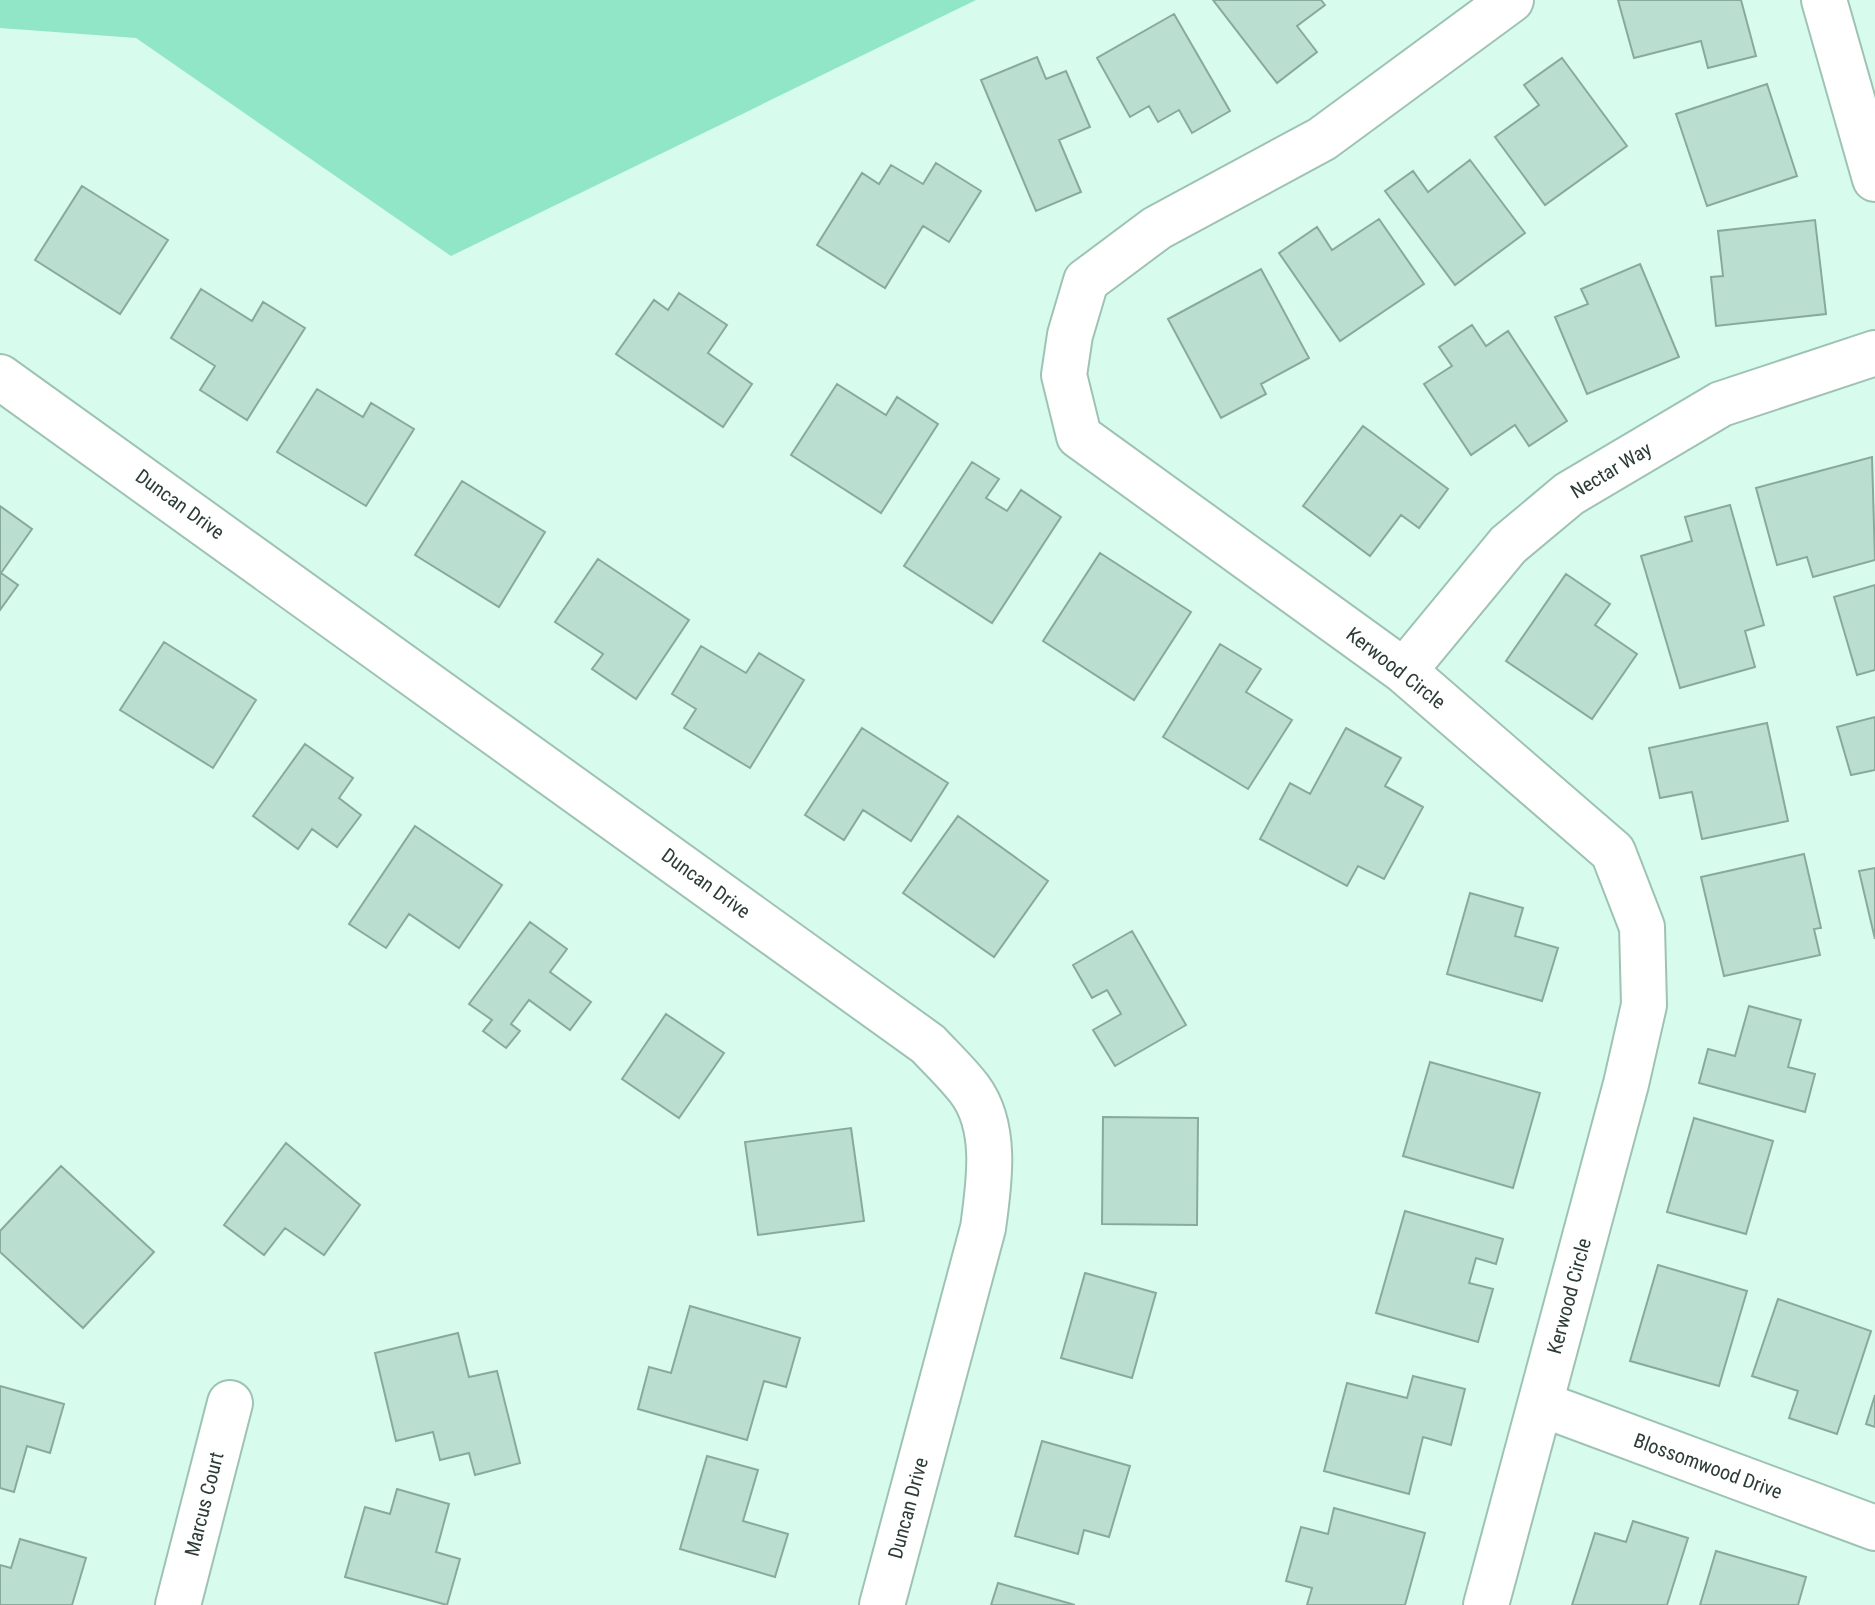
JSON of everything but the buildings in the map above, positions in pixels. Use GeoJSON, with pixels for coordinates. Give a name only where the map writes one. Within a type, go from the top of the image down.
{"type":"FeatureCollection","features":[{"type":"Feature","properties":{"kind":"street","name":"Kerwood Circle"},"geometry":{"type":"LineString","coordinates":[[1486,1605],[1644,1005],[1642,927],[1613,852],[1404,671],[1079,436],[1064,375],[1070,335],[1086,281],[1157,228],[1322,139],[1511,0]]}},
{"type":"Feature","properties":{"kind":"street"},"geometry":{"type":"LineString","coordinates":[[1824,0],[1875,179]]}},
{"type":"Feature","properties":{"kind":"street","name":"Nectar Way"},"geometry":{"type":"LineString","coordinates":[[1404,671],[1508,545],[1569,494],[1721,404],[1875,353]]}},
{"type":"Feature","properties":{"kind":"street","name":"Duncan Drive"},"geometry":{"type":"LineString","coordinates":[[0,377],[928,1044],[971,1092],[986,1126],[990,1181],[983,1228],[882,1605]]}},
{"type":"Feature","properties":{"kind":"street","name":"Marcus Court"},"geometry":{"type":"LineString","coordinates":[[178,1605],[230,1403]]}},
{"type":"Feature","properties":{"kind":"street","name":"Blossomwood Drive"},"geometry":{"type":"LineString","coordinates":[[1541,1404],[1875,1528]]}},
{"type":"Feature","properties":{"kind":"green space"},"geometry":{"type":"Polygon","coordinates":[[[0,0],[976,0],[451,256],[136,38],[0,28],[0,0]]]}}]}
